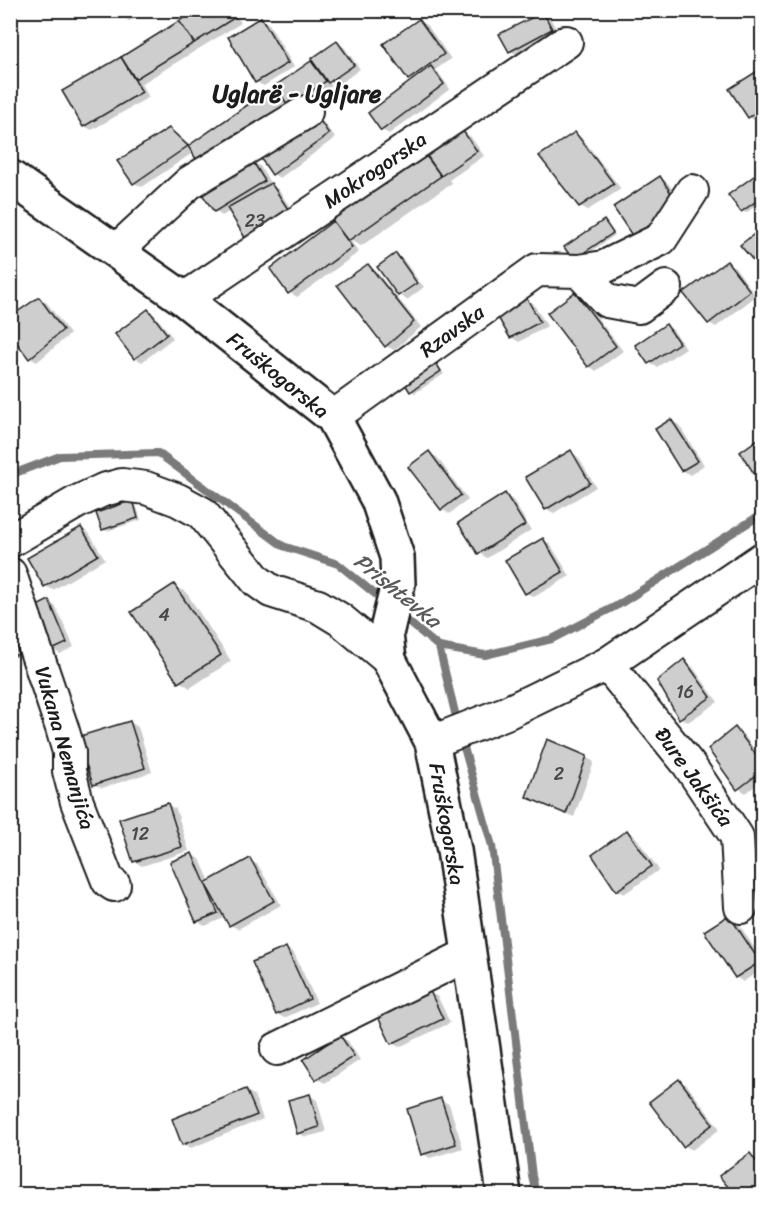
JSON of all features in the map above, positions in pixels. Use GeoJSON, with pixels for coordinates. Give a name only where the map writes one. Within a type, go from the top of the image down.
{"type":"FeatureCollection","features":[{"type":"Feature","properties":{"kind":"street","name":"Mokrogorska"},"geometry":{"type":"LineString","coordinates":[[184,299],[566,42]]}},
{"type":"Feature","properties":{"kind":"street"},"geometry":{"type":"LineString","coordinates":[[116,251],[189,183],[306,112]]}},
{"type":"Feature","properties":{"kind":"street","name":"Fruškogorska"},"geometry":{"type":"LineString","coordinates":[[10,177],[184,299],[333,417],[378,500],[397,557],[399,584],[388,647],[432,742],[454,850],[504,1194]]}},
{"type":"Feature","properties":{"kind":"street","name":"Rzavska"},"geometry":{"type":"LineString","coordinates":[[333,417],[537,270],[579,271],[604,267],[661,239],[692,191]]}},
{"type":"Feature","properties":{"kind":"street"},"geometry":{"type":"LineString","coordinates":[[579,271],[607,301],[639,306],[666,286]]}},
{"type":"Feature","properties":{"kind":"street"},"geometry":{"type":"LineString","coordinates":[[10,541],[77,502],[103,490],[122,485],[146,488],[178,500],[202,513],[257,581],[271,591],[318,606],[388,647]]}},
{"type":"Feature","properties":{"kind":"street"},"geometry":{"type":"LineString","coordinates":[[432,742],[506,713],[607,664],[762,559]]}},
{"type":"Feature","properties":{"kind":"street","name":"Vukana Nemanjića"},"geometry":{"type":"LineString","coordinates":[[10,574],[69,752],[69,771],[76,802],[108,881],[114,885]]}},
{"type":"Feature","properties":{"kind":"street","name":"Đure Jakšića"},"geometry":{"type":"LineString","coordinates":[[607,664],[689,765],[736,837],[741,907]]}},
{"type":"Feature","properties":{"kind":"street"},"geometry":{"type":"LineString","coordinates":[[277,1049],[469,954]]}},
{"type":"Feature","properties":{"kind":"building"},"geometry":{"type":"Polygon","coordinates":[[[117,10],[137,10],[120,18],[117,10]]]}},
{"type":"Feature","properties":{"kind":"building"},"geometry":{"type":"Polygon","coordinates":[[[196,10],[229,10],[234,18],[194,43],[179,21],[196,10]]]}},
{"type":"Feature","properties":{"kind":"building"},"geometry":{"type":"Polygon","coordinates":[[[543,12],[552,29],[509,52],[499,34],[543,12]]]}},
{"type":"Feature","properties":{"kind":"building"},"geometry":{"type":"Polygon","coordinates":[[[261,17],[288,63],[255,83],[228,37],[261,17]]]}},
{"type":"Feature","properties":{"kind":"building"},"geometry":{"type":"Polygon","coordinates":[[[419,19],[444,54],[408,80],[383,44],[419,19]]]}},
{"type":"Feature","properties":{"kind":"building"},"geometry":{"type":"Polygon","coordinates":[[[179,21],[194,43],[135,79],[121,57],[179,21]]]}},
{"type":"Feature","properties":{"kind":"building"},"geometry":{"type":"Polygon","coordinates":[[[337,41],[354,65],[328,83],[311,59],[337,41]]]}},
{"type":"Feature","properties":{"kind":"building"},"geometry":{"type":"Polygon","coordinates":[[[121,57],[142,92],[83,127],[62,91],[121,57]]]}},
{"type":"Feature","properties":{"kind":"building"},"geometry":{"type":"Polygon","coordinates":[[[311,61],[326,81],[289,107],[275,86],[311,61]]]}},
{"type":"Feature","properties":{"kind":"building"},"geometry":{"type":"Polygon","coordinates":[[[431,66],[444,84],[381,131],[368,113],[431,66]]]}},
{"type":"Feature","properties":{"kind":"building"},"geometry":{"type":"Polygon","coordinates":[[[762,68],[762,108],[748,118],[729,89],[762,68]]]}},
{"type":"Feature","properties":{"kind":"building"},"geometry":{"type":"Polygon","coordinates":[[[275,86],[289,107],[199,164],[188,146],[275,86]]]}},
{"type":"Feature","properties":{"kind":"building"},"geometry":{"type":"Polygon","coordinates":[[[317,116],[329,134],[272,175],[259,156],[317,116]]]}},
{"type":"Feature","properties":{"kind":"building"},"geometry":{"type":"Polygon","coordinates":[[[169,128],[188,146],[133,184],[117,161],[169,128]]]}},
{"type":"Feature","properties":{"kind":"building"},"geometry":{"type":"Polygon","coordinates":[[[463,131],[477,151],[441,176],[427,156],[463,131]]]}},
{"type":"Feature","properties":{"kind":"building"},"geometry":{"type":"Polygon","coordinates":[[[575,132],[614,184],[579,207],[539,156],[575,132]]]}},
{"type":"Feature","properties":{"kind":"building"},"geometry":{"type":"Polygon","coordinates":[[[424,153],[441,176],[348,241],[331,219],[424,153]]]}},
{"type":"Feature","properties":{"kind":"building"},"geometry":{"type":"Polygon","coordinates":[[[252,160],[265,181],[214,212],[200,191],[252,160]]]}},
{"type":"Feature","properties":{"kind":"building"},"geometry":{"type":"Polygon","coordinates":[[[660,176],[680,207],[633,237],[613,207],[660,176]]]}},
{"type":"Feature","properties":{"kind":"building"},"geometry":{"type":"Polygon","coordinates":[[[754,176],[762,188],[762,197],[741,212],[728,195],[754,176]]]}},
{"type":"Feature","properties":{"kind":"building"},"geometry":{"type":"Polygon","coordinates":[[[271,183],[295,220],[250,246],[227,208],[271,183]]]}},
{"type":"Feature","properties":{"kind":"building"},"geometry":{"type":"Polygon","coordinates":[[[604,220],[613,233],[573,260],[564,247],[604,220]]]}},
{"type":"Feature","properties":{"kind":"building"},"geometry":{"type":"Polygon","coordinates":[[[333,221],[352,247],[288,294],[270,269],[333,221]]]}},
{"type":"Feature","properties":{"kind":"building"},"geometry":{"type":"Polygon","coordinates":[[[762,228],[762,271],[740,245],[762,228]]]}},
{"type":"Feature","properties":{"kind":"building"},"geometry":{"type":"Polygon","coordinates":[[[396,253],[417,283],[398,296],[377,267],[396,253]]]}},
{"type":"Feature","properties":{"kind":"building"},"geometry":{"type":"Polygon","coordinates":[[[727,261],[750,291],[708,324],[683,293],[727,261]]]}},
{"type":"Feature","properties":{"kind":"building"},"geometry":{"type":"Polygon","coordinates":[[[368,264],[414,322],[385,347],[337,285],[368,264]]]}},
{"type":"Feature","properties":{"kind":"building"},"geometry":{"type":"Polygon","coordinates":[[[575,292],[616,346],[588,367],[547,313],[575,292]]]}},
{"type":"Feature","properties":{"kind":"building"},"geometry":{"type":"Polygon","coordinates":[[[39,297],[63,330],[29,359],[10,334],[10,317],[39,297]]]}},
{"type":"Feature","properties":{"kind":"building"},"geometry":{"type":"Polygon","coordinates":[[[526,297],[540,322],[510,338],[496,314],[526,297]]]}},
{"type":"Feature","properties":{"kind":"building"},"geometry":{"type":"Polygon","coordinates":[[[148,309],[167,334],[134,359],[115,334],[148,309]]]}},
{"type":"Feature","properties":{"kind":"building"},"geometry":{"type":"Polygon","coordinates":[[[666,324],[679,343],[648,364],[635,345],[666,324]]]}},
{"type":"Feature","properties":{"kind":"building"},"geometry":{"type":"Polygon","coordinates":[[[436,363],[441,371],[410,392],[405,384],[436,363]]]}},
{"type":"Feature","properties":{"kind":"building"},"geometry":{"type":"Polygon","coordinates":[[[671,419],[698,461],[681,471],[655,429],[671,419]]]}},
{"type":"Feature","properties":{"kind":"building"},"geometry":{"type":"Polygon","coordinates":[[[761,437],[762,440],[762,486],[740,452],[761,437]]]}},
{"type":"Feature","properties":{"kind":"building"},"geometry":{"type":"Polygon","coordinates":[[[571,450],[590,483],[545,510],[525,477],[571,450]]]}},
{"type":"Feature","properties":{"kind":"building"},"geometry":{"type":"Polygon","coordinates":[[[429,451],[461,495],[441,510],[408,467],[429,451]]]}},
{"type":"Feature","properties":{"kind":"building"},"geometry":{"type":"Polygon","coordinates":[[[505,493],[525,525],[478,554],[458,523],[505,493]]]}},
{"type":"Feature","properties":{"kind":"building"},"geometry":{"type":"Polygon","coordinates":[[[133,500],[138,518],[102,530],[96,513],[133,500]]]}},
{"type":"Feature","properties":{"kind":"building"},"geometry":{"type":"Polygon","coordinates":[[[81,527],[98,555],[44,587],[27,558],[81,527]]]}},
{"type":"Feature","properties":{"kind":"building"},"geometry":{"type":"Polygon","coordinates":[[[543,538],[563,572],[525,594],[505,560],[543,538]]]}},
{"type":"Feature","properties":{"kind":"building"},"geometry":{"type":"Polygon","coordinates":[[[174,584],[221,655],[178,683],[131,612],[174,584]]]}},
{"type":"Feature","properties":{"kind":"building"},"geometry":{"type":"Polygon","coordinates":[[[49,600],[67,643],[52,650],[33,608],[49,600]]]}},
{"type":"Feature","properties":{"kind":"building"},"geometry":{"type":"Polygon","coordinates":[[[17,632],[24,652],[10,657],[10,634],[17,632]]]}},
{"type":"Feature","properties":{"kind":"building"},"geometry":{"type":"Polygon","coordinates":[[[684,659],[711,697],[679,719],[657,681],[684,659]]]}},
{"type":"Feature","properties":{"kind":"building"},"geometry":{"type":"Polygon","coordinates":[[[130,721],[145,768],[93,785],[77,737],[130,721]]]}},
{"type":"Feature","properties":{"kind":"building"},"geometry":{"type":"Polygon","coordinates":[[[735,727],[762,763],[762,771],[737,790],[708,749],[735,727]]]}},
{"type":"Feature","properties":{"kind":"building"},"geometry":{"type":"Polygon","coordinates":[[[547,739],[587,756],[566,814],[526,797],[547,739]]]}},
{"type":"Feature","properties":{"kind":"building"},"geometry":{"type":"Polygon","coordinates":[[[168,803],[182,847],[133,862],[119,819],[168,803]]]}},
{"type":"Feature","properties":{"kind":"building"},"geometry":{"type":"Polygon","coordinates":[[[627,830],[652,866],[616,891],[592,855],[627,830]]]}},
{"type":"Feature","properties":{"kind":"building"},"geometry":{"type":"Polygon","coordinates":[[[192,853],[218,913],[196,922],[170,862],[192,853]]]}},
{"type":"Feature","properties":{"kind":"building"},"geometry":{"type":"Polygon","coordinates":[[[250,858],[274,901],[229,926],[205,883],[250,858]]]}},
{"type":"Feature","properties":{"kind":"building"},"geometry":{"type":"Polygon","coordinates":[[[729,915],[760,962],[735,978],[704,931],[729,915]]]}},
{"type":"Feature","properties":{"kind":"building"},"geometry":{"type":"Polygon","coordinates":[[[286,947],[310,999],[276,1015],[252,962],[286,947]]]}},
{"type":"Feature","properties":{"kind":"building"},"geometry":{"type":"Polygon","coordinates":[[[430,991],[443,1019],[391,1044],[378,1017],[430,991]]]}},
{"type":"Feature","properties":{"kind":"building"},"geometry":{"type":"Polygon","coordinates":[[[340,1035],[354,1056],[316,1080],[303,1060],[340,1035]]]}},
{"type":"Feature","properties":{"kind":"building"},"geometry":{"type":"Polygon","coordinates":[[[679,1079],[713,1124],[683,1147],[649,1102],[679,1079]]]}},
{"type":"Feature","properties":{"kind":"building"},"geometry":{"type":"Polygon","coordinates":[[[246,1089],[257,1115],[182,1145],[172,1119],[246,1089]]]}},
{"type":"Feature","properties":{"kind":"building"},"geometry":{"type":"Polygon","coordinates":[[[310,1094],[319,1127],[297,1134],[288,1100],[310,1094]]]}},
{"type":"Feature","properties":{"kind":"building"},"geometry":{"type":"Polygon","coordinates":[[[441,1098],[456,1144],[421,1155],[407,1109],[441,1098]]]}},
{"type":"Feature","properties":{"kind":"building"},"geometry":{"type":"Polygon","coordinates":[[[750,1153],[762,1169],[762,1194],[734,1194],[719,1176],[750,1153]]]}},
{"type":"Feature","properties":{"kind":"waterway","name":"Prishtevka"},"geometry":{"type":"LineString","coordinates":[[10,475],[60,456],[158,453],[283,546],[338,564],[386,603]]}},
{"type":"Feature","properties":{"kind":"waterway","name":"Prishtevka"},"geometry":{"type":"LineString","coordinates":[[398,613],[439,647],[485,655],[552,639],[618,605],[762,514]]}},
{"type":"Feature","properties":{"kind":"waterway"},"geometry":{"type":"LineString","coordinates":[[439,647],[458,725]]}},
{"type":"Feature","properties":{"kind":"waterway"},"geometry":{"type":"LineString","coordinates":[[461,737],[492,846],[536,1194]]}},
{"type":"Feature","properties":{"kind":"district","name":"Uglarë - Ugljare"},"geometry":{"type":"Point","coordinates":[297,94]}}]}
